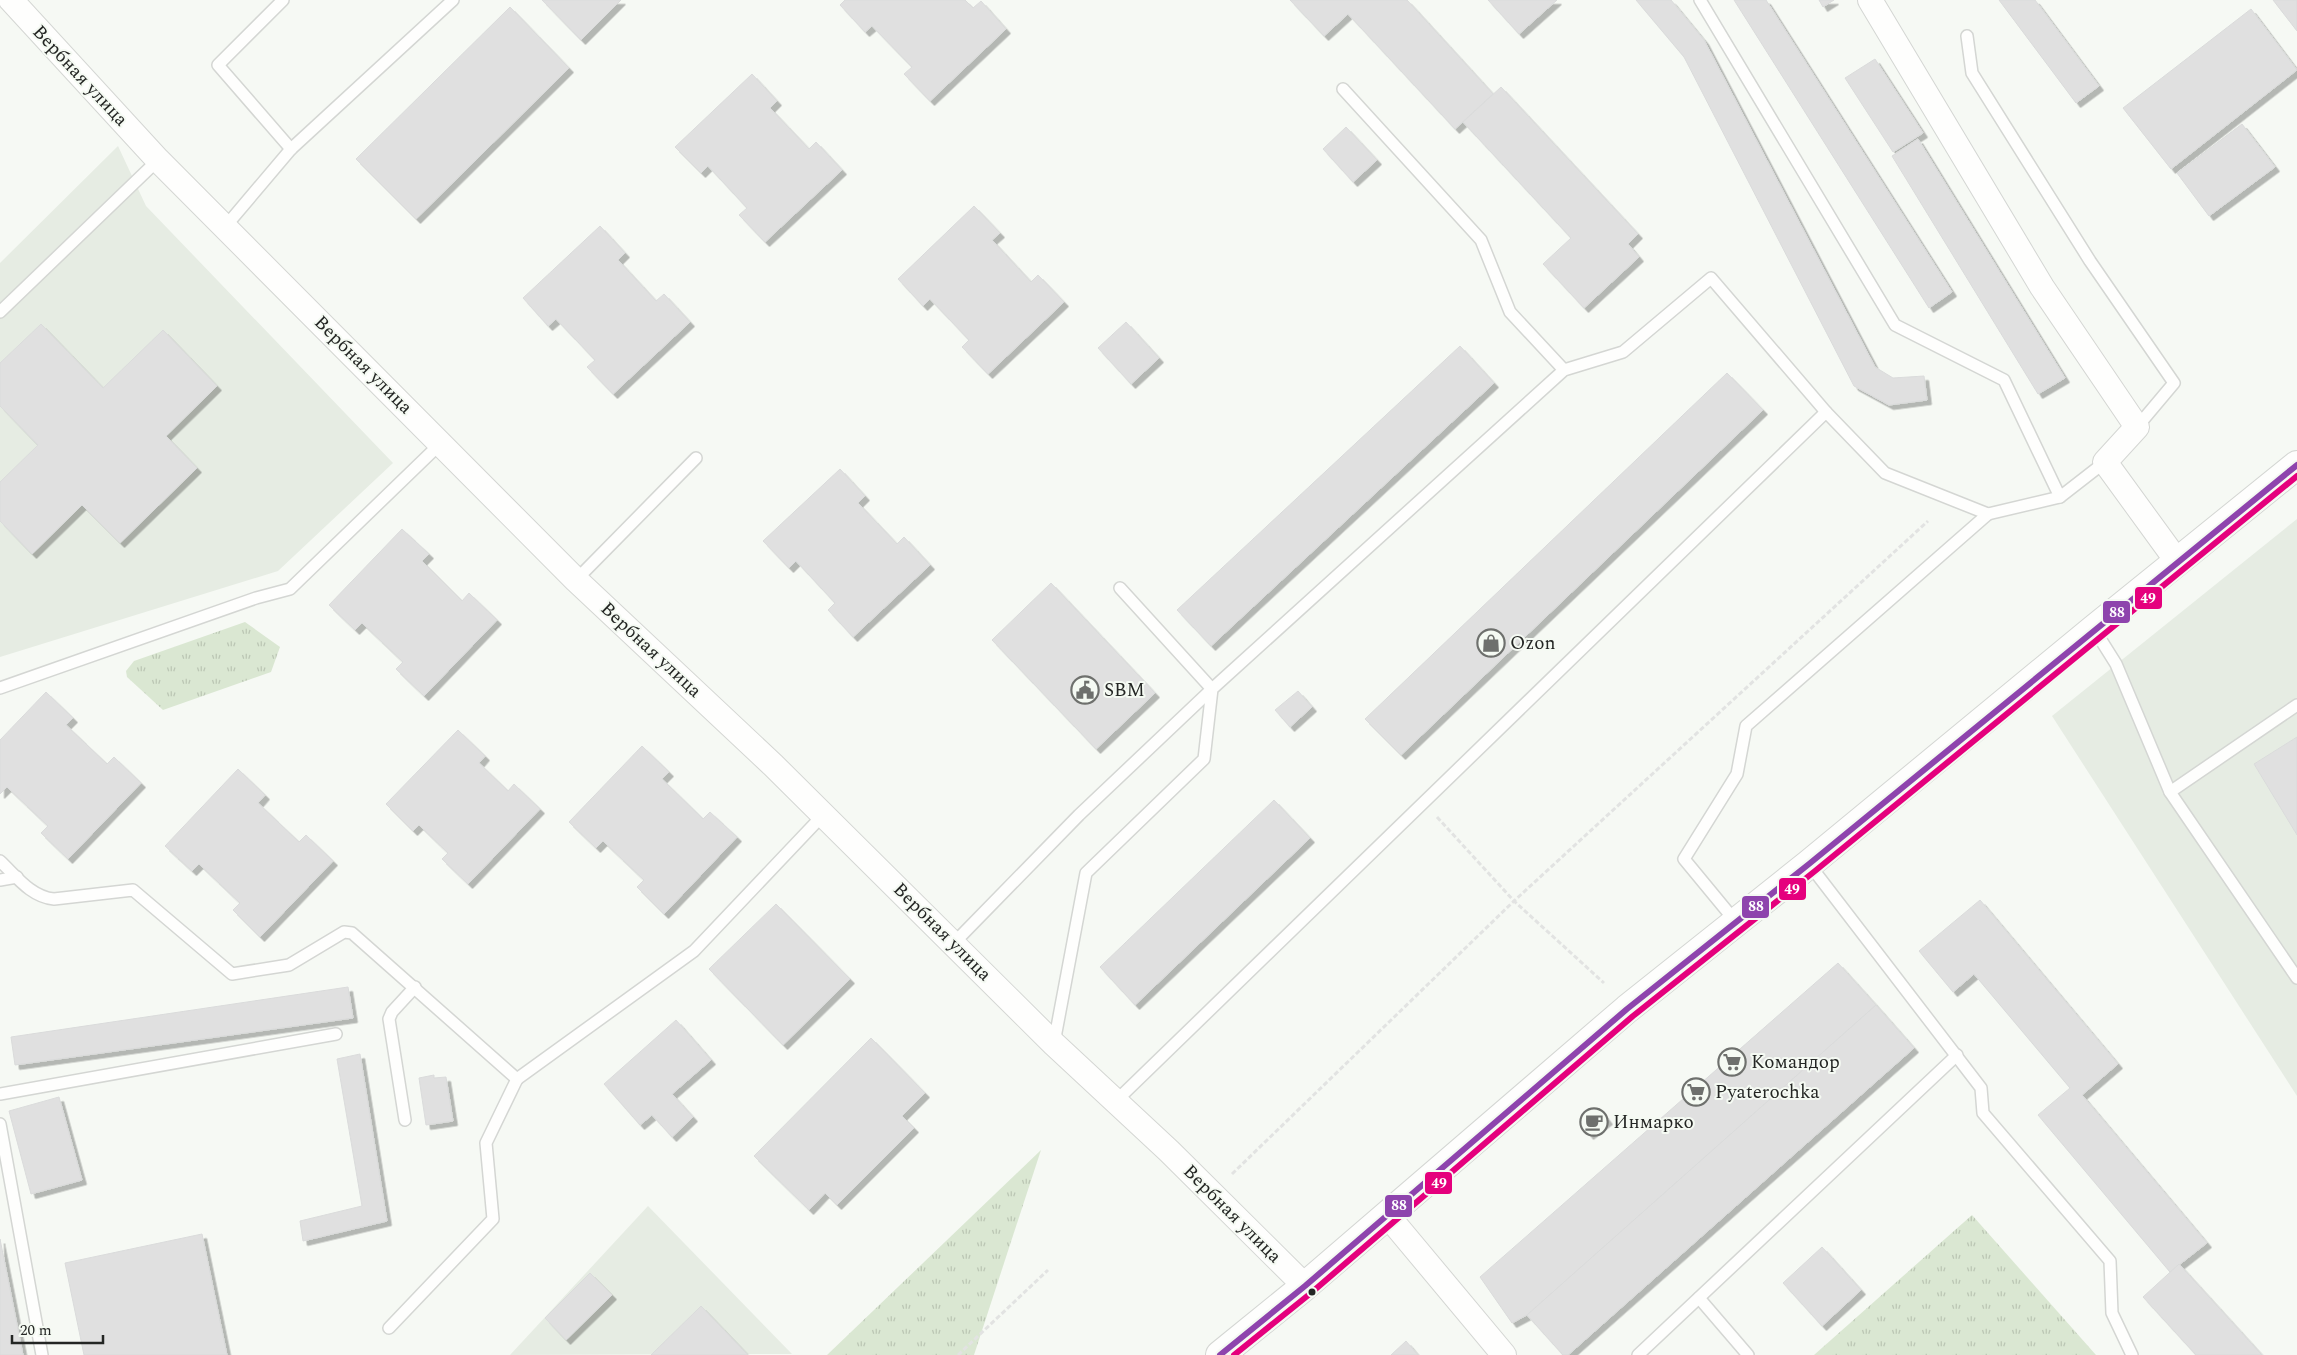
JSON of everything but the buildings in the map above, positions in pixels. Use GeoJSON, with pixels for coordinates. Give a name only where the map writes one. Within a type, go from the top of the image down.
{"type":"FeatureCollection","features":[{"type":"Feature","properties":{"kind":"main road"},"geometry":{"type":"LineString","coordinates":[[1220,1355],[1388,1216],[1628,1009],[2297,464]]}},
{"type":"Feature","properties":{"kind":"street"},"geometry":{"type":"LineString","coordinates":[[1870,0],[2042,287],[2137,427],[2105,462],[2177,561]]}},
{"type":"Feature","properties":{"kind":"street","name":"Вербная улица"},"geometry":{"type":"LineString","coordinates":[[13,1],[158,160],[576,580],[824,815],[1054,1044],[1116,1101],[1305,1286]]}},
{"type":"Feature","properties":{"kind":"street"},"geometry":{"type":"LineString","coordinates":[[1388,1216],[1504,1355]]}},
{"type":"Feature","properties":{"kind":"lane"},"geometry":{"type":"LineString","coordinates":[[283,0],[218,65],[291,149]]}},
{"type":"Feature","properties":{"kind":"lane"},"geometry":{"type":"LineString","coordinates":[[225,227],[291,149],[453,0]]}},
{"type":"Feature","properties":{"kind":"lane"},"geometry":{"type":"LineString","coordinates":[[1700,0],[1895,325],[2004,380],[2060,496]]}},
{"type":"Feature","properties":{"kind":"lane"},"geometry":{"type":"LineString","coordinates":[[1967,36],[1972,73],[2090,261],[2174,383],[2137,427]]}},
{"type":"Feature","properties":{"kind":"lane"},"geometry":{"type":"LineString","coordinates":[[1343,88],[1481,240],[1510,312],[1564,370]]}},
{"type":"Feature","properties":{"kind":"lane"},"geometry":{"type":"LineString","coordinates":[[0,312],[158,160]]}},
{"type":"Feature","properties":{"kind":"lane"},"geometry":{"type":"LineString","coordinates":[[954,943],[1079,815],[1212,689],[1564,370],[1623,352],[1711,278],[1826,412],[1885,473],[1988,514]]}},
{"type":"Feature","properties":{"kind":"lane"},"geometry":{"type":"LineString","coordinates":[[1116,1101],[1826,412]]}},
{"type":"Feature","properties":{"kind":"lane"},"geometry":{"type":"LineString","coordinates":[[0,688],[256,598],[290,589],[441,443]]}},
{"type":"Feature","properties":{"kind":"lane"},"geometry":{"type":"LineString","coordinates":[[576,580],[696,458]]}},
{"type":"Feature","properties":{"kind":"lane"},"geometry":{"type":"LineString","coordinates":[[1736,922],[1684,859],[1737,774],[1746,726],[1988,514],[2060,496],[2105,462]]}},
{"type":"Feature","properties":{"kind":"lane"},"geometry":{"type":"LineString","coordinates":[[1054,1044],[1086,873],[1204,759],[1212,689],[1120,588]]}},
{"type":"Feature","properties":{"kind":"lane"},"geometry":{"type":"LineString","coordinates":[[2094,629],[2116,664],[2170,792],[2297,978]]}},
{"type":"Feature","properties":{"kind":"lane"},"geometry":{"type":"LineString","coordinates":[[2170,792],[2297,705]]}},
{"type":"Feature","properties":{"kind":"lane"},"geometry":{"type":"LineString","coordinates":[[389,1328],[492,1219],[486,1143],[516,1079],[694,951],[824,815]]}},
{"type":"Feature","properties":{"kind":"lane"},"geometry":{"type":"LineString","coordinates":[[0,861],[43,898],[54,899],[133,890],[232,974],[289,965],[344,932],[352,933],[415,987],[516,1079]]}},
{"type":"Feature","properties":{"kind":"lane"},"geometry":{"type":"LineString","coordinates":[[1808,864],[1981,1088],[1983,1112],[2110,1261],[2112,1313],[2132,1355]]}},
{"type":"Feature","properties":{"kind":"lane"},"geometry":{"type":"LineString","coordinates":[[0,880],[17,877]]}},
{"type":"Feature","properties":{"kind":"lane"},"geometry":{"type":"LineString","coordinates":[[405,1120],[389,1019],[397,1006],[415,987]]}},
{"type":"Feature","properties":{"kind":"lane"},"geometry":{"type":"LineString","coordinates":[[0,1094],[336,1034]]}},
{"type":"Feature","properties":{"kind":"lane"},"geometry":{"type":"LineString","coordinates":[[1638,1355],[1957,1055]]}},
{"type":"Feature","properties":{"kind":"lane"},"geometry":{"type":"LineString","coordinates":[[0,1124],[42,1355]]}},
{"type":"Feature","properties":{"kind":"lane"},"geometry":{"type":"LineString","coordinates":[[1699,1298],[1748,1355]]}},
{"type":"Feature","properties":{"kind":"path"},"geometry":{"type":"LineString","coordinates":[[1232,1174],[1514,901],[1928,521]]}},
{"type":"Feature","properties":{"kind":"path"},"geometry":{"type":"LineString","coordinates":[[1424,801],[1514,901],[1604,983]]}},
{"type":"Feature","properties":{"kind":"path"},"geometry":{"type":"LineString","coordinates":[[958,1355],[1048,1270]]}},
{"type":"Feature","properties":{"kind":"shaded area"},"geometry":{"type":"Polygon","coordinates":[[[118,146],[146,206],[393,463],[278,571],[0,657],[0,263],[118,146]]]}},
{"type":"Feature","properties":{"kind":"shaded area"},"geometry":{"type":"Polygon","coordinates":[[[2297,519],[2297,1096],[2052,716],[2297,519]]]}},
{"type":"Feature","properties":{"kind":"shaded area"},"geometry":{"type":"Polygon","coordinates":[[[648,1206],[792,1354],[510,1355],[648,1206]]]}},
{"type":"Feature","properties":{"kind":"green space"},"geometry":{"type":"Polygon","coordinates":[[[245,622],[280,647],[271,672],[163,710],[127,677],[126,671],[134,661],[245,622]]]}},
{"type":"Feature","properties":{"kind":"green space"},"geometry":{"type":"Polygon","coordinates":[[[1041,1150],[974,1355],[827,1355],[1041,1150]]]}},
{"type":"Feature","properties":{"kind":"green space"},"geometry":{"type":"Polygon","coordinates":[[[1972,1215],[2096,1355],[1814,1355],[1972,1215]]]}},
{"type":"Feature","properties":{"kind":"transit line","name":"88"},"geometry":{"type":"LineString","coordinates":[[1220,1355],[1305,1286],[1627,1009],[1809,864],[2297,465]]}},
{"type":"Feature","properties":{"kind":"transit line","name":"49"},"geometry":{"type":"LineString","coordinates":[[1234,1355],[1311,1293],[1633,1016],[1815,871],[2297,476]]}},
{"type":"Feature","properties":{"kind":"place","name":"Ozon"},"geometry":{"type":"Point","coordinates":[1491,643]}},
{"type":"Feature","properties":{"kind":"place","name":"SBM"},"geometry":{"type":"Point","coordinates":[1085,690]}},
{"type":"Feature","properties":{"kind":"place","name":"Командор"},"geometry":{"type":"Point","coordinates":[1732,1062]}},
{"type":"Feature","properties":{"kind":"place","name":"Pyaterochka"},"geometry":{"type":"Point","coordinates":[1696,1092]}},
{"type":"Feature","properties":{"kind":"place","name":"Инмарко"},"geometry":{"type":"Point","coordinates":[1594,1122]}}]}
